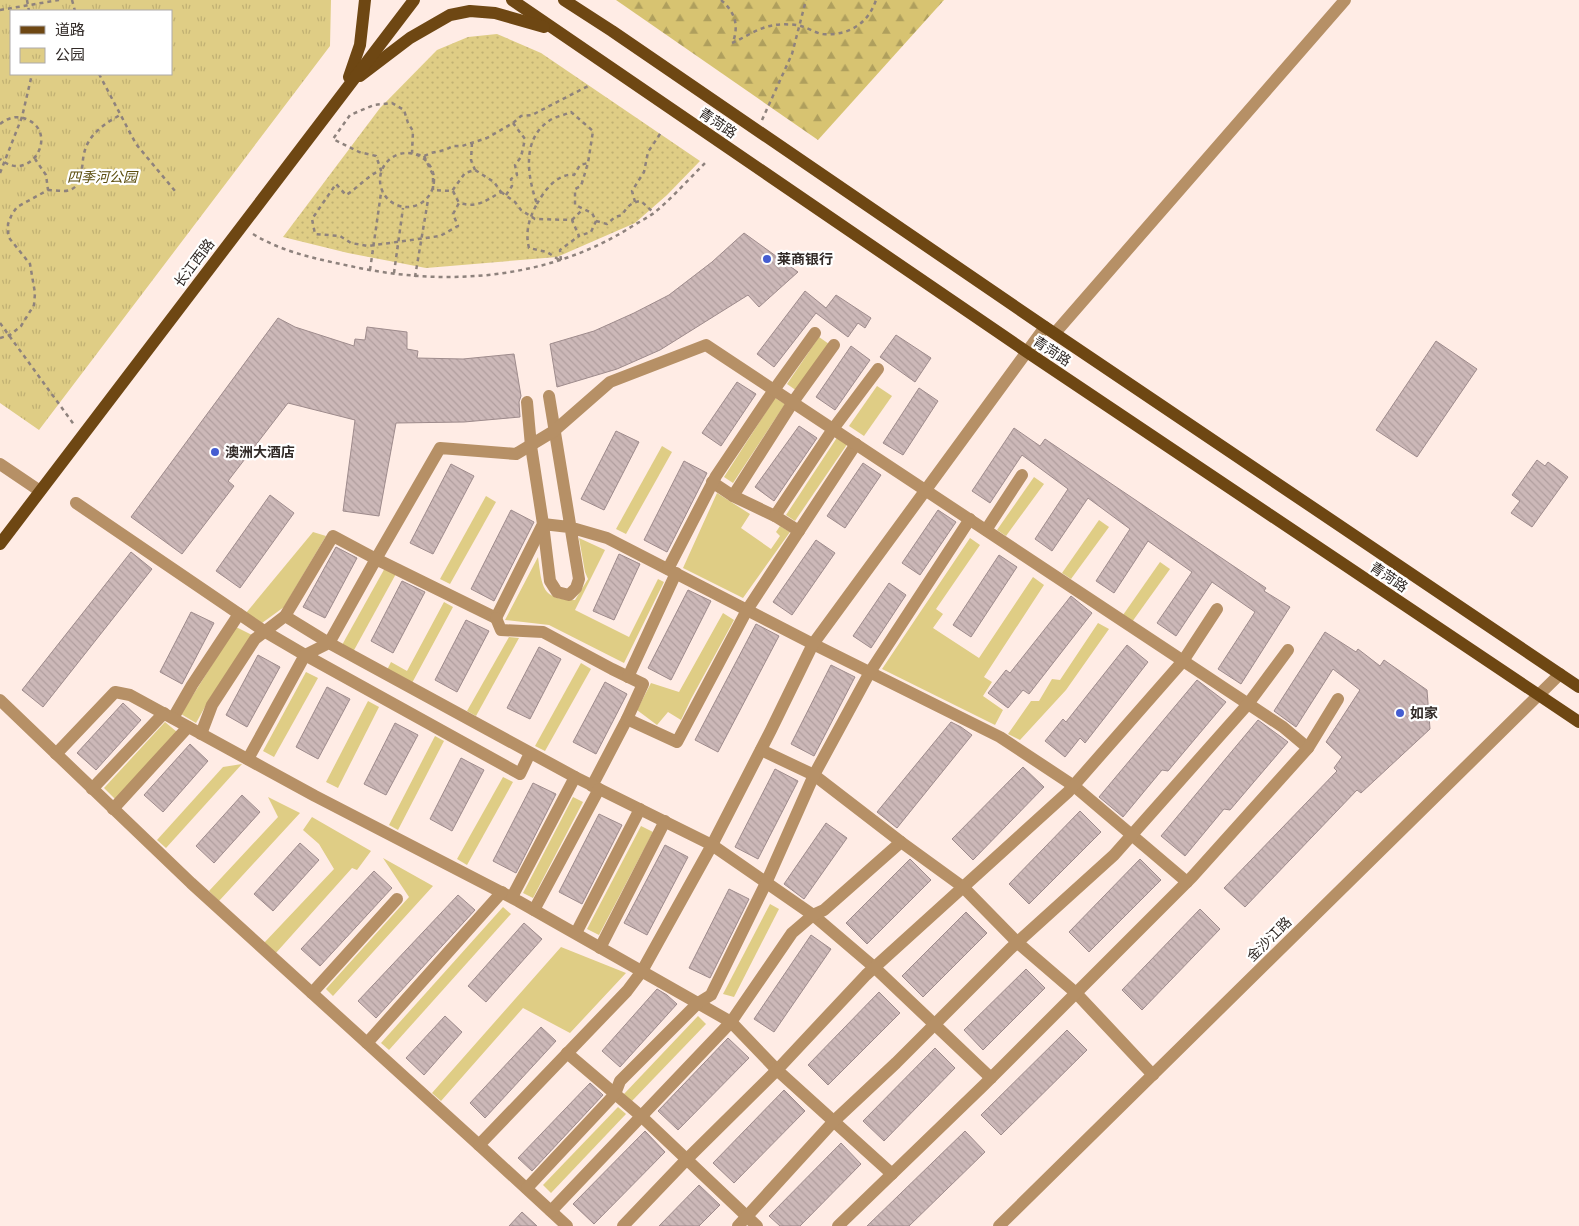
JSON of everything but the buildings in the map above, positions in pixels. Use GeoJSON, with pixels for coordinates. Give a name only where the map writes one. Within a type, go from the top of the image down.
{"type":"FeatureCollection","features":[{"type":"Feature","properties":{"kind":"main road"},"geometry":{"type":"LineString","coordinates":[[346,87],[360,45],[365,0]]}},
{"type":"Feature","properties":{"kind":"main road","name":"长江西路"},"geometry":{"type":"LineString","coordinates":[[0,544],[414,0]]}},
{"type":"Feature","properties":{"kind":"main road","name":"青菏路"},"geometry":{"type":"LineString","coordinates":[[512,0],[1027,352],[1579,722]]}},
{"type":"Feature","properties":{"kind":"main road","name":"青菏路"},"geometry":{"type":"LineString","coordinates":[[569,3],[1579,686]]}},
{"type":"Feature","properties":{"kind":"main road"},"geometry":{"type":"LineString","coordinates":[[346,87],[410,38],[450,16],[470,12],[495,12],[556,30]]}},
{"type":"Feature","properties":{"kind":"street"},"geometry":{"type":"LineString","coordinates":[[479,1145],[627,991],[642,971],[712,845],[813,644],[1027,352],[1050,330],[1345,0]]}},
{"type":"Feature","properties":{"kind":"street"},"geometry":{"type":"LineString","coordinates":[[628,677],[672,571],[712,482],[815,333]]}},
{"type":"Feature","properties":{"kind":"street"},"geometry":{"type":"LineString","coordinates":[[248,759],[305,655],[329,643],[440,448],[516,454],[554,431],[610,382],[706,345],[1283,727],[1308,748]]}},
{"type":"Feature","properties":{"kind":"street"},"geometry":{"type":"LineString","coordinates":[[733,496],[793,402],[834,345]]}},
{"type":"Feature","properties":{"kind":"street"},"geometry":{"type":"LineString","coordinates":[[775,516],[833,429],[878,369]]}},
{"type":"Feature","properties":{"kind":"street"},"geometry":{"type":"LineString","coordinates":[[527,402],[531,446],[550,581],[557,592],[569,595],[576,588],[578,580],[549,396]]}},
{"type":"Feature","properties":{"kind":"street"},"geometry":{"type":"LineString","coordinates":[[628,719],[677,742],[747,610],[856,444]]}},
{"type":"Feature","properties":{"kind":"street"},"geometry":{"type":"LineString","coordinates":[[0,464],[40,491]]}},
{"type":"Feature","properties":{"kind":"street"},"geometry":{"type":"LineString","coordinates":[[986,530],[1022,475]]}},
{"type":"Feature","properties":{"kind":"street"},"geometry":{"type":"LineString","coordinates":[[712,482],[733,496],[775,516],[800,531]]}},
{"type":"Feature","properties":{"kind":"street"},"geometry":{"type":"LineString","coordinates":[[76,503],[264,631],[520,774],[530,753]]}},
{"type":"Feature","properties":{"kind":"street"},"geometry":{"type":"LineString","coordinates":[[526,1188],[615,1094],[620,1081],[698,1003],[711,994],[766,883],[814,775],[870,672],[970,519]]}},
{"type":"Feature","properties":{"kind":"street"},"geometry":{"type":"LineString","coordinates":[[543,524],[569,527],[607,538],[813,644],[1000,737],[1074,786],[1187,882]]}},
{"type":"Feature","properties":{"kind":"street"},"geometry":{"type":"LineString","coordinates":[[496,618],[543,524]]}},
{"type":"Feature","properties":{"kind":"street"},"geometry":{"type":"LineString","coordinates":[[201,734],[212,705],[255,639],[285,616],[333,536],[496,618],[501,630],[542,632],[643,684],[596,787],[534,910]]}},
{"type":"Feature","properties":{"kind":"street"},"geometry":{"type":"LineString","coordinates":[[623,1226],[687,1159],[777,1070],[874,968],[1074,786],[1183,661],[1217,609]]}},
{"type":"Feature","properties":{"kind":"street"},"geometry":{"type":"LineString","coordinates":[[92,789],[168,716],[192,685],[239,614]]}},
{"type":"Feature","properties":{"kind":"street"},"geometry":{"type":"LineString","coordinates":[[285,616],[329,643],[530,753],[712,845],[813,915],[874,968],[991,1078]]}},
{"type":"Feature","properties":{"kind":"street"},"geometry":{"type":"LineString","coordinates":[[738,1226],[834,1122],[1018,943],[1114,855],[1248,704],[1288,650]]}},
{"type":"Feature","properties":{"kind":"street","name":"金沙江路"},"geometry":{"type":"LineString","coordinates":[[999,1226],[1560,674]]}},
{"type":"Feature","properties":{"kind":"street"},"geometry":{"type":"LineString","coordinates":[[56,754],[115,692],[130,695],[507,895],[731,1022],[777,1070],[892,1174]]}},
{"type":"Feature","properties":{"kind":"street"},"geometry":{"type":"LineString","coordinates":[[838,1226],[991,1078],[1187,882],[1308,748],[1338,699]]}},
{"type":"Feature","properties":{"kind":"street"},"geometry":{"type":"LineString","coordinates":[[0,700],[191,883],[567,1226]]}},
{"type":"Feature","properties":{"kind":"street"},"geometry":{"type":"LineString","coordinates":[[113,809],[188,727]]}},
{"type":"Feature","properties":{"kind":"street"},"geometry":{"type":"LineString","coordinates":[[761,750],[814,775],[963,887],[1018,943],[1076,993],[1152,1075]]}},
{"type":"Feature","properties":{"kind":"street"},"geometry":{"type":"LineString","coordinates":[[367,1043],[507,895],[575,777]]}},
{"type":"Feature","properties":{"kind":"street"},"geometry":{"type":"LineString","coordinates":[[576,934],[640,809]]}},
{"type":"Feature","properties":{"kind":"street"},"geometry":{"type":"LineString","coordinates":[[600,948],[664,821]]}},
{"type":"Feature","properties":{"kind":"street"},"geometry":{"type":"LineString","coordinates":[[551,1211],[731,1022],[792,933],[813,915],[824,910],[901,842]]}},
{"type":"Feature","properties":{"kind":"street"},"geometry":{"type":"LineString","coordinates":[[312,993],[397,899]]}},
{"type":"Feature","properties":{"kind":"street"},"geometry":{"type":"LineString","coordinates":[[567,1053],[641,1116],[757,1226]]}},
{"type":"Feature","properties":{"kind":"path"},"geometry":{"type":"LineString","coordinates":[[27,0],[29,10]]}},
{"type":"Feature","properties":{"kind":"path"},"geometry":{"type":"LineString","coordinates":[[0,10],[59,0]]}},
{"type":"Feature","properties":{"kind":"path"},"geometry":{"type":"LineString","coordinates":[[721,0],[734,15],[736,32],[732,43],[761,28],[775,25],[800,26],[821,34],[843,33],[865,20],[876,0]]}},
{"type":"Feature","properties":{"kind":"path"},"geometry":{"type":"LineString","coordinates":[[756,129],[765,114],[792,54],[806,0]]}},
{"type":"Feature","properties":{"kind":"path"},"geometry":{"type":"LineString","coordinates":[[0,173],[22,118],[32,75]]}},
{"type":"Feature","properties":{"kind":"path"},"geometry":{"type":"LineString","coordinates":[[100,75],[136,144],[175,191]]}},
{"type":"Feature","properties":{"kind":"path"},"geometry":{"type":"LineString","coordinates":[[424,158],[431,153],[445,150],[452,146],[462,146],[487,138],[513,123],[521,116],[532,114],[590,85]]}},
{"type":"Feature","properties":{"kind":"path"},"geometry":{"type":"LineString","coordinates":[[381,170],[376,156],[359,152],[334,139],[350,115],[374,105],[392,103],[399,106],[404,110],[413,131],[412,153]]}},
{"type":"Feature","properties":{"kind":"path"},"geometry":{"type":"LineString","coordinates":[[537,204],[532,190],[528,160],[534,135],[552,119],[571,112],[593,131],[588,163],[581,186],[574,189],[575,204],[592,213],[596,220],[607,224],[616,217],[622,216],[628,206],[635,202],[642,201],[654,213]]}},
{"type":"Feature","properties":{"kind":"path"},"geometry":{"type":"LineString","coordinates":[[0,338],[10,335],[21,326],[34,305],[35,293],[30,264],[10,239],[8,233],[8,224],[12,214],[17,207],[48,190],[64,191],[73,188],[82,178],[85,149],[91,139],[102,126],[120,115]]}},
{"type":"Feature","properties":{"kind":"path"},"geometry":{"type":"LineString","coordinates":[[0,124],[7,119],[22,118],[29,120],[35,125],[42,138],[41,146],[35,159],[28,164],[12,166],[0,159]]}},
{"type":"Feature","properties":{"kind":"path"},"geometry":{"type":"LineString","coordinates":[[506,195],[512,186],[511,179],[517,175],[515,165],[521,157],[525,139],[513,123]]}},
{"type":"Feature","properties":{"kind":"path"},"geometry":{"type":"LineString","coordinates":[[635,202],[632,191],[644,172],[648,152],[662,131]]}},
{"type":"Feature","properties":{"kind":"path"},"geometry":{"type":"LineString","coordinates":[[472,142],[471,160],[475,170],[494,182],[501,192],[535,220],[572,220],[584,209]]}},
{"type":"Feature","properties":{"kind":"path"},"geometry":{"type":"LineString","coordinates":[[370,270],[382,191],[381,170],[386,162],[394,156],[412,153],[424,158],[433,175],[433,190],[428,198],[421,204],[412,207],[403,208],[394,205],[382,191]]}},
{"type":"Feature","properties":{"kind":"path"},"geometry":{"type":"LineString","coordinates":[[35,159],[46,175],[48,190]]}},
{"type":"Feature","properties":{"kind":"path"},"geometry":{"type":"LineString","coordinates":[[561,260],[547,252],[529,248],[526,238],[531,216],[543,192],[567,174],[574,175],[580,165],[588,163]]}},
{"type":"Feature","properties":{"kind":"path"},"geometry":{"type":"LineString","coordinates":[[240,227],[278,246],[321,260],[370,270],[415,277],[493,276],[578,255],[609,241],[654,213],[705,163]]}},
{"type":"Feature","properties":{"kind":"path"},"geometry":{"type":"LineString","coordinates":[[381,170],[374,173],[346,196],[336,184],[312,219],[315,234],[340,236],[351,244],[373,246],[440,236],[458,226],[453,214],[459,203]]}},
{"type":"Feature","properties":{"kind":"path"},"geometry":{"type":"LineString","coordinates":[[452,191],[465,173],[475,170]]}},
{"type":"Feature","properties":{"kind":"path"},"geometry":{"type":"LineString","coordinates":[[433,190],[452,191]]}},
{"type":"Feature","properties":{"kind":"path"},"geometry":{"type":"LineString","coordinates":[[452,191],[459,203],[470,206],[477,205],[501,192]]}},
{"type":"Feature","properties":{"kind":"path"},"geometry":{"type":"LineString","coordinates":[[415,277],[428,198]]}},
{"type":"Feature","properties":{"kind":"path"},"geometry":{"type":"LineString","coordinates":[[394,273],[403,208]]}},
{"type":"Feature","properties":{"kind":"path"},"geometry":{"type":"LineString","coordinates":[[572,220],[579,236]]}},
{"type":"Feature","properties":{"kind":"path"},"geometry":{"type":"LineString","coordinates":[[561,260],[560,250],[579,236],[591,232],[596,220]]}},
{"type":"Feature","properties":{"kind":"path"},"geometry":{"type":"LineString","coordinates":[[0,323],[82,435]]}},
{"type":"Feature","properties":{"kind":"green space","name":"四季河公园"},"geometry":{"type":"Polygon","coordinates":[[[0,0],[331,0],[330,46],[39,430],[0,403],[0,0]]]}},
{"type":"Feature","properties":{"kind":"green space"},"geometry":{"type":"Polygon","coordinates":[[[616,0],[944,0],[818,140],[616,0]]]}},
{"type":"Feature","properties":{"kind":"green space"},"geometry":{"type":"Polygon","coordinates":[[[497,34],[541,53],[700,161],[667,195],[635,223],[557,257],[426,268],[348,253],[283,237],[380,108],[437,50],[468,37],[497,34]]]}},
{"type":"Feature","properties":{"kind":"green space"},"geometry":{"type":"Polygon","coordinates":[[[819,337],[829,344],[797,391],[787,384],[819,337]]]}},
{"type":"Feature","properties":{"kind":"green space"},"geometry":{"type":"Polygon","coordinates":[[[877,386],[892,396],[864,436],[849,426],[877,386]]]}},
{"type":"Feature","properties":{"kind":"green space"},"geometry":{"type":"Polygon","coordinates":[[[775,398],[785,404],[733,483],[724,477],[775,398]]]}},
{"type":"Feature","properties":{"kind":"green space"},"geometry":{"type":"Polygon","coordinates":[[[838,436],[848,443],[795,521],[786,515],[838,436]]]}},
{"type":"Feature","properties":{"kind":"green space"},"geometry":{"type":"Polygon","coordinates":[[[662,446],[672,452],[626,534],[616,529],[662,446]]]}},
{"type":"Feature","properties":{"kind":"green space"},"geometry":{"type":"Polygon","coordinates":[[[1034,477],[1044,484],[1006,536],[997,530],[1034,477]]]}},
{"type":"Feature","properties":{"kind":"green space"},"geometry":{"type":"Polygon","coordinates":[[[717,493],[750,514],[741,528],[771,549],[780,536],[776,532],[780,526],[790,532],[743,598],[683,568],[717,493]]]}},
{"type":"Feature","properties":{"kind":"green space"},"geometry":{"type":"Polygon","coordinates":[[[486,496],[496,502],[450,584],[440,579],[486,496]]]}},
{"type":"Feature","properties":{"kind":"green space"},"geometry":{"type":"Polygon","coordinates":[[[1099,520],[1109,527],[1071,579],[1062,573],[1099,520]]]}},
{"type":"Feature","properties":{"kind":"green space"},"geometry":{"type":"Polygon","coordinates":[[[313,532],[326,536],[284,607],[262,623],[246,613],[313,532]]]}},
{"type":"Feature","properties":{"kind":"green space"},"geometry":{"type":"Polygon","coordinates":[[[579,538],[605,550],[575,610],[629,637],[658,579],[664,582],[624,663],[549,625],[505,620],[538,557],[542,583],[549,594],[555,597],[575,600],[588,579],[579,538]]]}},
{"type":"Feature","properties":{"kind":"green space"},"geometry":{"type":"Polygon","coordinates":[[[970,538],[980,545],[936,609],[943,614],[933,628],[979,658],[1033,577],[1044,585],[984,677],[992,682],[983,696],[1003,710],[995,725],[882,669],[970,538]]]}},
{"type":"Feature","properties":{"kind":"green space"},"geometry":{"type":"Polygon","coordinates":[[[1160,562],[1170,569],[1132,622],[1123,615],[1160,562]]]}},
{"type":"Feature","properties":{"kind":"green space"},"geometry":{"type":"Polygon","coordinates":[[[386,566],[397,572],[353,652],[342,645],[386,566]]]}},
{"type":"Feature","properties":{"kind":"green space"},"geometry":{"type":"Polygon","coordinates":[[[444,602],[453,607],[412,683],[387,670],[391,662],[407,671],[444,602]]]}},
{"type":"Feature","properties":{"kind":"green space"},"geometry":{"type":"Polygon","coordinates":[[[723,613],[734,620],[681,720],[668,712],[657,725],[637,710],[651,683],[679,692],[723,613]]]}},
{"type":"Feature","properties":{"kind":"green space"},"geometry":{"type":"Polygon","coordinates":[[[1098,623],[1109,629],[1066,690],[1020,740],[1008,734],[1031,701],[1039,701],[1052,679],[1060,680],[1098,623]]]}},
{"type":"Feature","properties":{"kind":"green space"},"geometry":{"type":"Polygon","coordinates":[[[236,627],[252,635],[210,698],[196,723],[181,714],[236,627]]]}},
{"type":"Feature","properties":{"kind":"green space"},"geometry":{"type":"Polygon","coordinates":[[[509,637],[519,638],[476,716],[467,711],[509,637]]]}},
{"type":"Feature","properties":{"kind":"green space"},"geometry":{"type":"Polygon","coordinates":[[[581,663],[591,669],[545,751],[535,746],[581,663]]]}},
{"type":"Feature","properties":{"kind":"green space"},"geometry":{"type":"Polygon","coordinates":[[[306,672],[318,678],[274,757],[263,751],[306,672]]]}},
{"type":"Feature","properties":{"kind":"green space"},"geometry":{"type":"Polygon","coordinates":[[[368,701],[379,707],[338,788],[326,782],[368,701]]]}},
{"type":"Feature","properties":{"kind":"green space"},"geometry":{"type":"Polygon","coordinates":[[[165,722],[177,732],[115,799],[104,788],[165,722]]]}},
{"type":"Feature","properties":{"kind":"green space"},"geometry":{"type":"Polygon","coordinates":[[[435,736],[444,741],[398,830],[389,825],[435,736]]]}},
{"type":"Feature","properties":{"kind":"green space"},"geometry":{"type":"Polygon","coordinates":[[[242,764],[166,848],[157,840],[223,767],[242,764]]]}},
{"type":"Feature","properties":{"kind":"green space"},"geometry":{"type":"Polygon","coordinates":[[[503,777],[513,782],[467,865],[457,859],[503,777]]]}},
{"type":"Feature","properties":{"kind":"green space"},"geometry":{"type":"Polygon","coordinates":[[[268,797],[300,813],[219,901],[209,891],[278,817],[268,797]]]}},
{"type":"Feature","properties":{"kind":"green space"},"geometry":{"type":"Polygon","coordinates":[[[573,797],[583,802],[533,898],[523,893],[573,797]]]}},
{"type":"Feature","properties":{"kind":"green space"},"geometry":{"type":"Polygon","coordinates":[[[312,817],[371,851],[357,870],[352,868],[275,954],[264,943],[334,869],[319,844],[303,830],[312,817]]]}},
{"type":"Feature","properties":{"kind":"green space"},"geometry":{"type":"Polygon","coordinates":[[[641,826],[653,832],[599,935],[587,929],[641,826]]]}},
{"type":"Feature","properties":{"kind":"green space"},"geometry":{"type":"Polygon","coordinates":[[[383,858],[433,886],[333,996],[326,989],[409,897],[383,858]]]}},
{"type":"Feature","properties":{"kind":"green space"},"geometry":{"type":"Polygon","coordinates":[[[770,904],[779,909],[734,997],[723,994],[770,904]]]}},
{"type":"Feature","properties":{"kind":"green space"},"geometry":{"type":"Polygon","coordinates":[[[503,907],[511,914],[389,1050],[381,1043],[503,907]]]}},
{"type":"Feature","properties":{"kind":"green space"},"geometry":{"type":"Polygon","coordinates":[[[561,947],[626,973],[570,1033],[523,1008],[441,1101],[432,1093],[561,947]]]}},
{"type":"Feature","properties":{"kind":"green space"},"geometry":{"type":"Polygon","coordinates":[[[698,1016],[706,1024],[631,1102],[623,1095],[698,1016]]]}},
{"type":"Feature","properties":{"kind":"green space"},"geometry":{"type":"Polygon","coordinates":[[[618,1107],[626,1114],[551,1193],[543,1185],[618,1107]]]}},
{"type":"Feature","properties":{"kind":"place","name":"莱商银行"},"geometry":{"type":"Point","coordinates":[767,259]}},
{"type":"Feature","properties":{"kind":"place","name":"澳洲大酒店"},"geometry":{"type":"Point","coordinates":[215,452]}},
{"type":"Feature","properties":{"kind":"place","name":"如家"},"geometry":{"type":"Point","coordinates":[1400,713]}}]}
